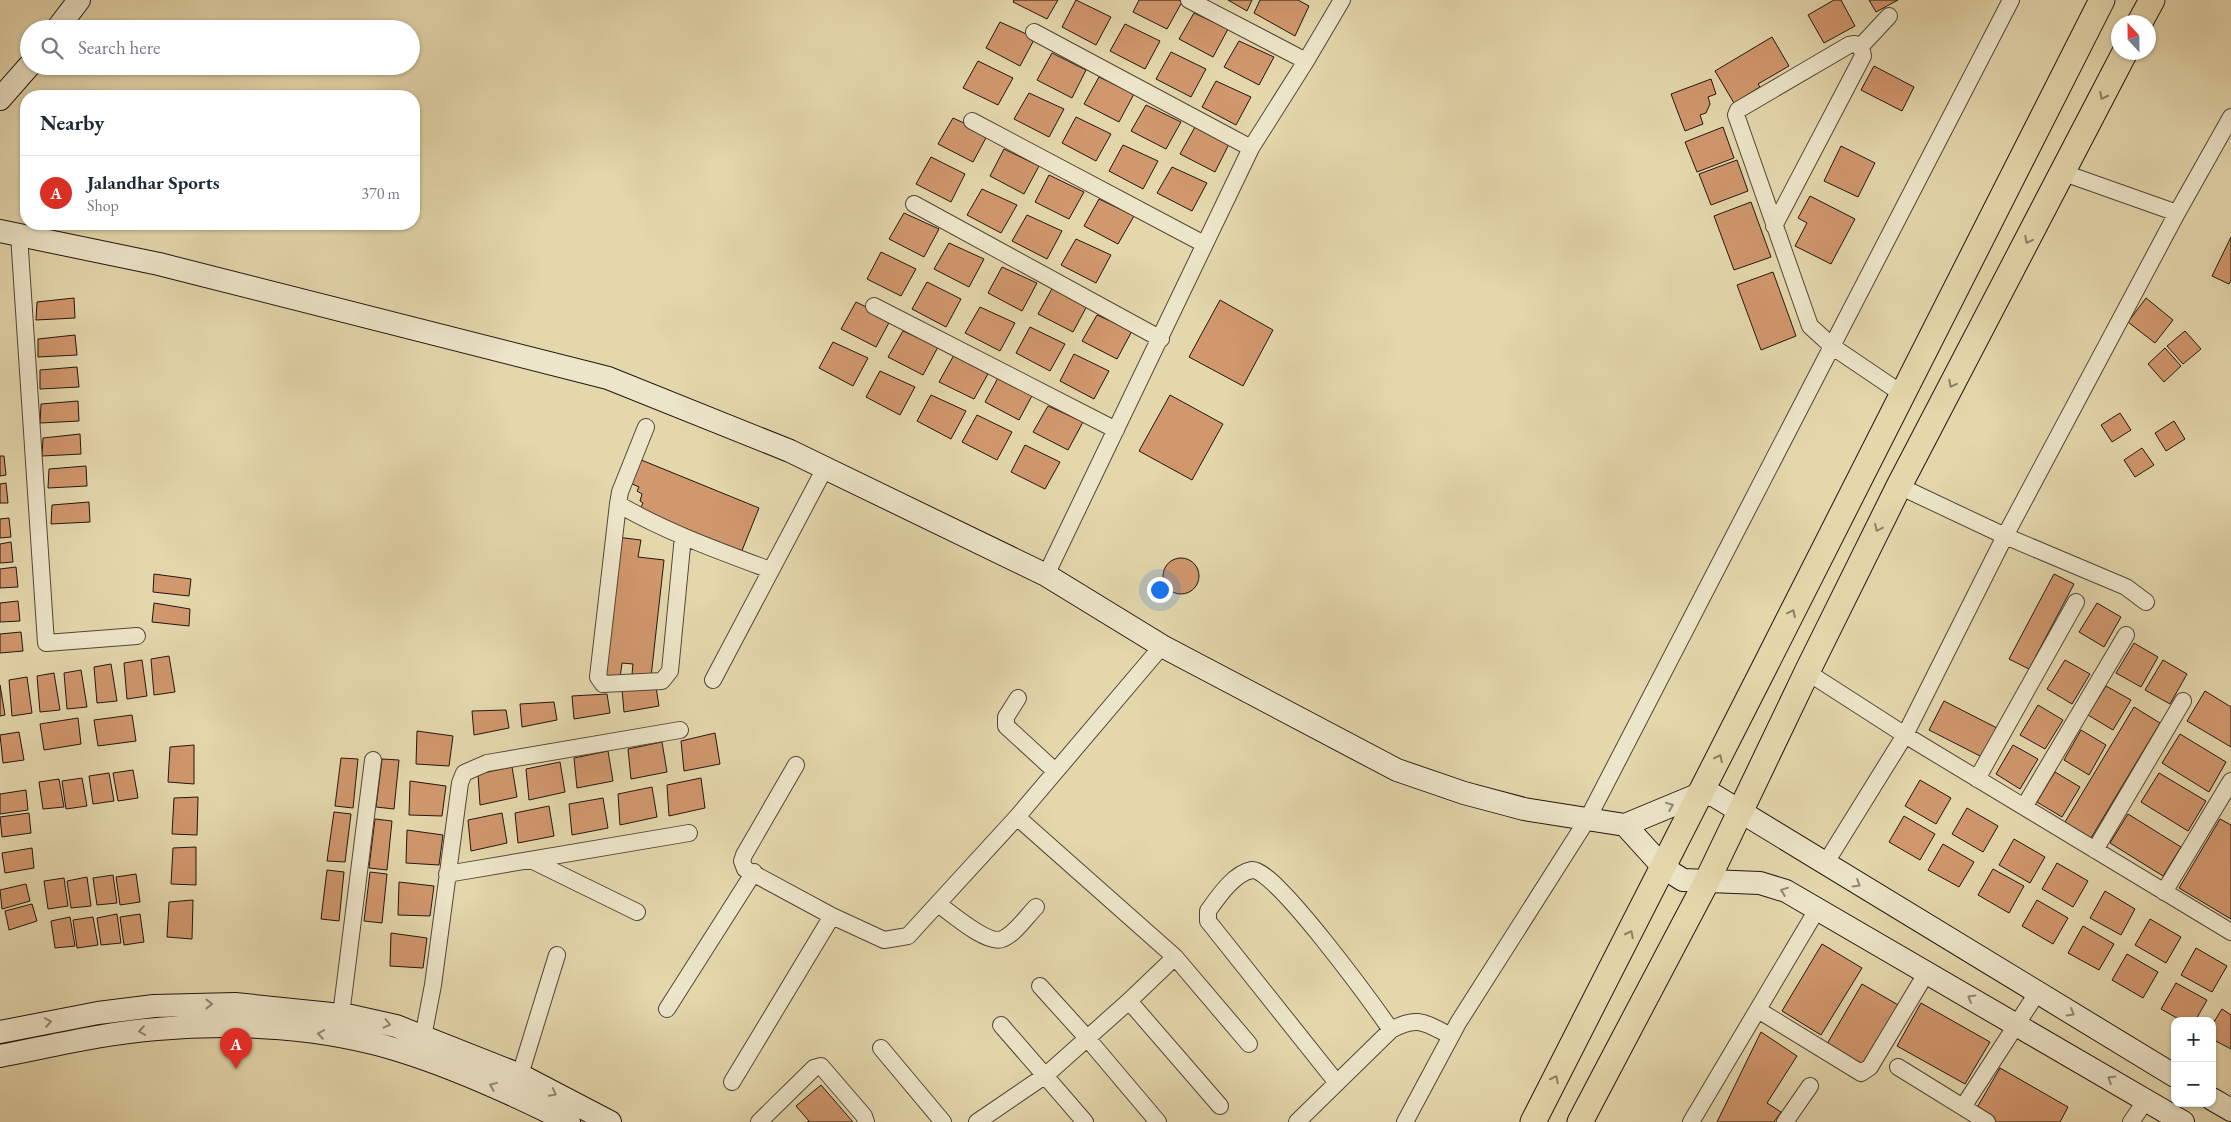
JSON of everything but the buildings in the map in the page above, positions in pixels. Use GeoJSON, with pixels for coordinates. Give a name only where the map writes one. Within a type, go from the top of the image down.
{"type":"FeatureCollection","features":[{"type":"Feature","properties":{"kind":"main road"},"geometry":{"type":"LineString","coordinates":[[1533,1122],[1664,868],[1901,394],[2102,0]]}},
{"type":"Feature","properties":{"kind":"main road"},"geometry":{"type":"LineString","coordinates":[[2144,15],[2152,0]]}},
{"type":"Feature","properties":{"kind":"main road"},"geometry":{"type":"LineString","coordinates":[[1580,1122],[1708,881],[1807,672],[1899,486],[2064,173],[2121,60]]}},
{"type":"Feature","properties":{"kind":"street"},"geometry":{"type":"LineString","coordinates":[[64,20],[79,0]]}},
{"type":"Feature","properties":{"kind":"street"},"geometry":{"type":"LineString","coordinates":[[1189,0],[1306,61]]}},
{"type":"Feature","properties":{"kind":"street"},"geometry":{"type":"LineString","coordinates":[[1046,575],[1251,148],[1342,0]]}},
{"type":"Feature","properties":{"kind":"street"},"geometry":{"type":"LineString","coordinates":[[1404,1122],[1451,1036],[1587,820],[2012,0]]}},
{"type":"Feature","properties":{"kind":"street"},"geometry":{"type":"LineString","coordinates":[[1774,226],[1862,56],[1861,46],[1889,16]]}},
{"type":"Feature","properties":{"kind":"street"},"geometry":{"type":"LineString","coordinates":[[1034,32],[1251,148]]}},
{"type":"Feature","properties":{"kind":"street"},"geometry":{"type":"LineString","coordinates":[[1861,46],[1849,45],[1736,112],[1808,321],[1813,329],[1833,347],[1901,394]]}},
{"type":"Feature","properties":{"kind":"street"},"geometry":{"type":"LineString","coordinates":[[0,99],[21,75]]}},
{"type":"Feature","properties":{"kind":"street"},"geometry":{"type":"LineString","coordinates":[[1826,864],[1905,735],[2005,536],[2231,117]]}},
{"type":"Feature","properties":{"kind":"street"},"geometry":{"type":"LineString","coordinates":[[972,121],[1204,244]]}},
{"type":"Feature","properties":{"kind":"street"},"geometry":{"type":"LineString","coordinates":[[2064,173],[2177,214]]}},
{"type":"Feature","properties":{"kind":"street"},"geometry":{"type":"LineString","coordinates":[[914,204],[1160,339]]}},
{"type":"Feature","properties":{"kind":"street"},"geometry":{"type":"LineString","coordinates":[[137,636],[46,643],[9,233],[159,264],[608,378],[790,451],[1046,575],[1162,646],[1397,770],[1464,793],[1524,809],[1625,825],[1702,793],[1714,796],[1741,810],[1826,864],[2171,1074]]}},
{"type":"Feature","properties":{"kind":"street"},"geometry":{"type":"LineString","coordinates":[[874,306],[1116,430]]}},
{"type":"Feature","properties":{"kind":"street"},"geometry":{"type":"LineString","coordinates":[[646,427],[620,492],[598,677],[603,684],[662,681],[670,671],[683,536]]}},
{"type":"Feature","properties":{"kind":"street"},"geometry":{"type":"LineString","coordinates":[[712,680],[824,468]]}},
{"type":"Feature","properties":{"kind":"street"},"geometry":{"type":"LineString","coordinates":[[1899,486],[2005,536],[2126,587],[2146,602]]}},
{"type":"Feature","properties":{"kind":"street"},"geometry":{"type":"LineString","coordinates":[[618,504],[640,517],[683,536],[770,570]]}},
{"type":"Feature","properties":{"kind":"street"},"geometry":{"type":"LineString","coordinates":[[1977,779],[2076,602]]}},
{"type":"Feature","properties":{"kind":"street"},"geometry":{"type":"LineString","coordinates":[[2024,807],[2126,635]]}},
{"type":"Feature","properties":{"kind":"street"},"geometry":{"type":"LineString","coordinates":[[796,764],[744,855],[742,861],[745,869],[754,872],[832,916],[884,940],[895,940],[912,932],[938,904],[1056,772],[1162,646]]}},
{"type":"Feature","properties":{"kind":"street"},"geometry":{"type":"LineString","coordinates":[[1807,672],[1905,735],[2231,932]]}},
{"type":"Feature","properties":{"kind":"street"},"geometry":{"type":"LineString","coordinates":[[1018,698],[1006,717],[1006,726],[1056,772]]}},
{"type":"Feature","properties":{"kind":"street"},"geometry":{"type":"LineString","coordinates":[[2094,850],[2182,701]]}},
{"type":"Feature","properties":{"kind":"street"},"geometry":{"type":"LineString","coordinates":[[423,1037],[433,985],[460,783],[464,773],[487,762],[680,730]]}},
{"type":"Feature","properties":{"kind":"street"},"geometry":{"type":"LineString","coordinates":[[348,1038],[346,1015],[373,760]]}},
{"type":"Feature","properties":{"kind":"street"},"geometry":{"type":"LineString","coordinates":[[2164,892],[2231,781]]}},
{"type":"Feature","properties":{"kind":"street"},"geometry":{"type":"LineString","coordinates":[[1016,817],[1175,957],[1249,1044]]}},
{"type":"Feature","properties":{"kind":"street"},"geometry":{"type":"LineString","coordinates":[[1625,825],[1664,868],[1683,880],[1760,884],[1786,891],[2183,1122]]}},
{"type":"Feature","properties":{"kind":"street"},"geometry":{"type":"LineString","coordinates":[[447,874],[689,833]]}},
{"type":"Feature","properties":{"kind":"street"},"geometry":{"type":"LineString","coordinates":[[531,860],[637,912]]}},
{"type":"Feature","properties":{"kind":"street"},"geometry":{"type":"LineString","coordinates":[[1337,1083],[1208,921],[1208,911],[1238,877],[1253,870],[1261,871],[1288,898],[1356,981],[1391,1030]]}},
{"type":"Feature","properties":{"kind":"street"},"geometry":{"type":"LineString","coordinates":[[667,1009],[754,872]]}},
{"type":"Feature","properties":{"kind":"street"},"geometry":{"type":"LineString","coordinates":[[938,904],[983,936],[995,940],[1008,936],[1036,907]]}},
{"type":"Feature","properties":{"kind":"street"},"geometry":{"type":"LineString","coordinates":[[1694,1121],[1818,908]]}},
{"type":"Feature","properties":{"kind":"street"},"geometry":{"type":"LineString","coordinates":[[732,1082],[832,916]]}},
{"type":"Feature","properties":{"kind":"street"},"geometry":{"type":"LineString","coordinates":[[520,1075],[557,955]]}},
{"type":"Feature","properties":{"kind":"street"},"geometry":{"type":"LineString","coordinates":[[977,1122],[1046,1075],[1129,1002],[1175,957]]}},
{"type":"Feature","properties":{"kind":"street"},"geometry":{"type":"LineString","coordinates":[[1758,1010],[1861,1074],[1868,1070],[1927,972]]}},
{"type":"Feature","properties":{"kind":"street"},"geometry":{"type":"LineString","coordinates":[[1040,986],[1088,1038],[1158,1122]]}},
{"type":"Feature","properties":{"kind":"street"},"geometry":{"type":"LineString","coordinates":[[1963,1107],[2037,993]]}},
{"type":"Feature","properties":{"kind":"street"},"geometry":{"type":"LineString","coordinates":[[1129,1002],[1220,1106]]}},
{"type":"Feature","properties":{"kind":"street"},"geometry":{"type":"LineString","coordinates":[[0,1032],[98,1013],[154,1006],[235,1004],[346,1015],[396,1026],[520,1075],[610,1122]]}},
{"type":"Feature","properties":{"kind":"street"},"geometry":{"type":"LineString","coordinates":[[1297,1122],[1391,1030],[1405,1022],[1423,1023],[1451,1036]]}},
{"type":"Feature","properties":{"kind":"street"},"geometry":{"type":"LineString","coordinates":[[1001,1024],[1085,1122]]}},
{"type":"Feature","properties":{"kind":"street"},"geometry":{"type":"LineString","coordinates":[[0,1056],[165,1028],[232,1026],[273,1028],[348,1038],[401,1050],[498,1088],[569,1122]]}},
{"type":"Feature","properties":{"kind":"street"},"geometry":{"type":"LineString","coordinates":[[881,1048],[943,1122]]}},
{"type":"Feature","properties":{"kind":"street"},"geometry":{"type":"LineString","coordinates":[[759,1122],[814,1068],[821,1066],[864,1116],[866,1122]]}},
{"type":"Feature","properties":{"kind":"street"},"geometry":{"type":"LineString","coordinates":[[1898,1067],[1963,1107],[1979,1120]]}},
{"type":"Feature","properties":{"kind":"street"},"geometry":{"type":"LineString","coordinates":[[1785,1122],[1810,1086]]}},
{"type":"Feature","properties":{"kind":"street"},"geometry":{"type":"LineString","coordinates":[[2131,1122],[2146,1100]]}},
{"type":"Feature","properties":{"kind":"street"},"geometry":{"type":"LineString","coordinates":[[2216,1101],[2231,1110]]}},
{"type":"Feature","properties":{"kind":"place","name":"Jalandhar Sports"},"geometry":{"type":"Point","coordinates":[236,1069]}}]}
